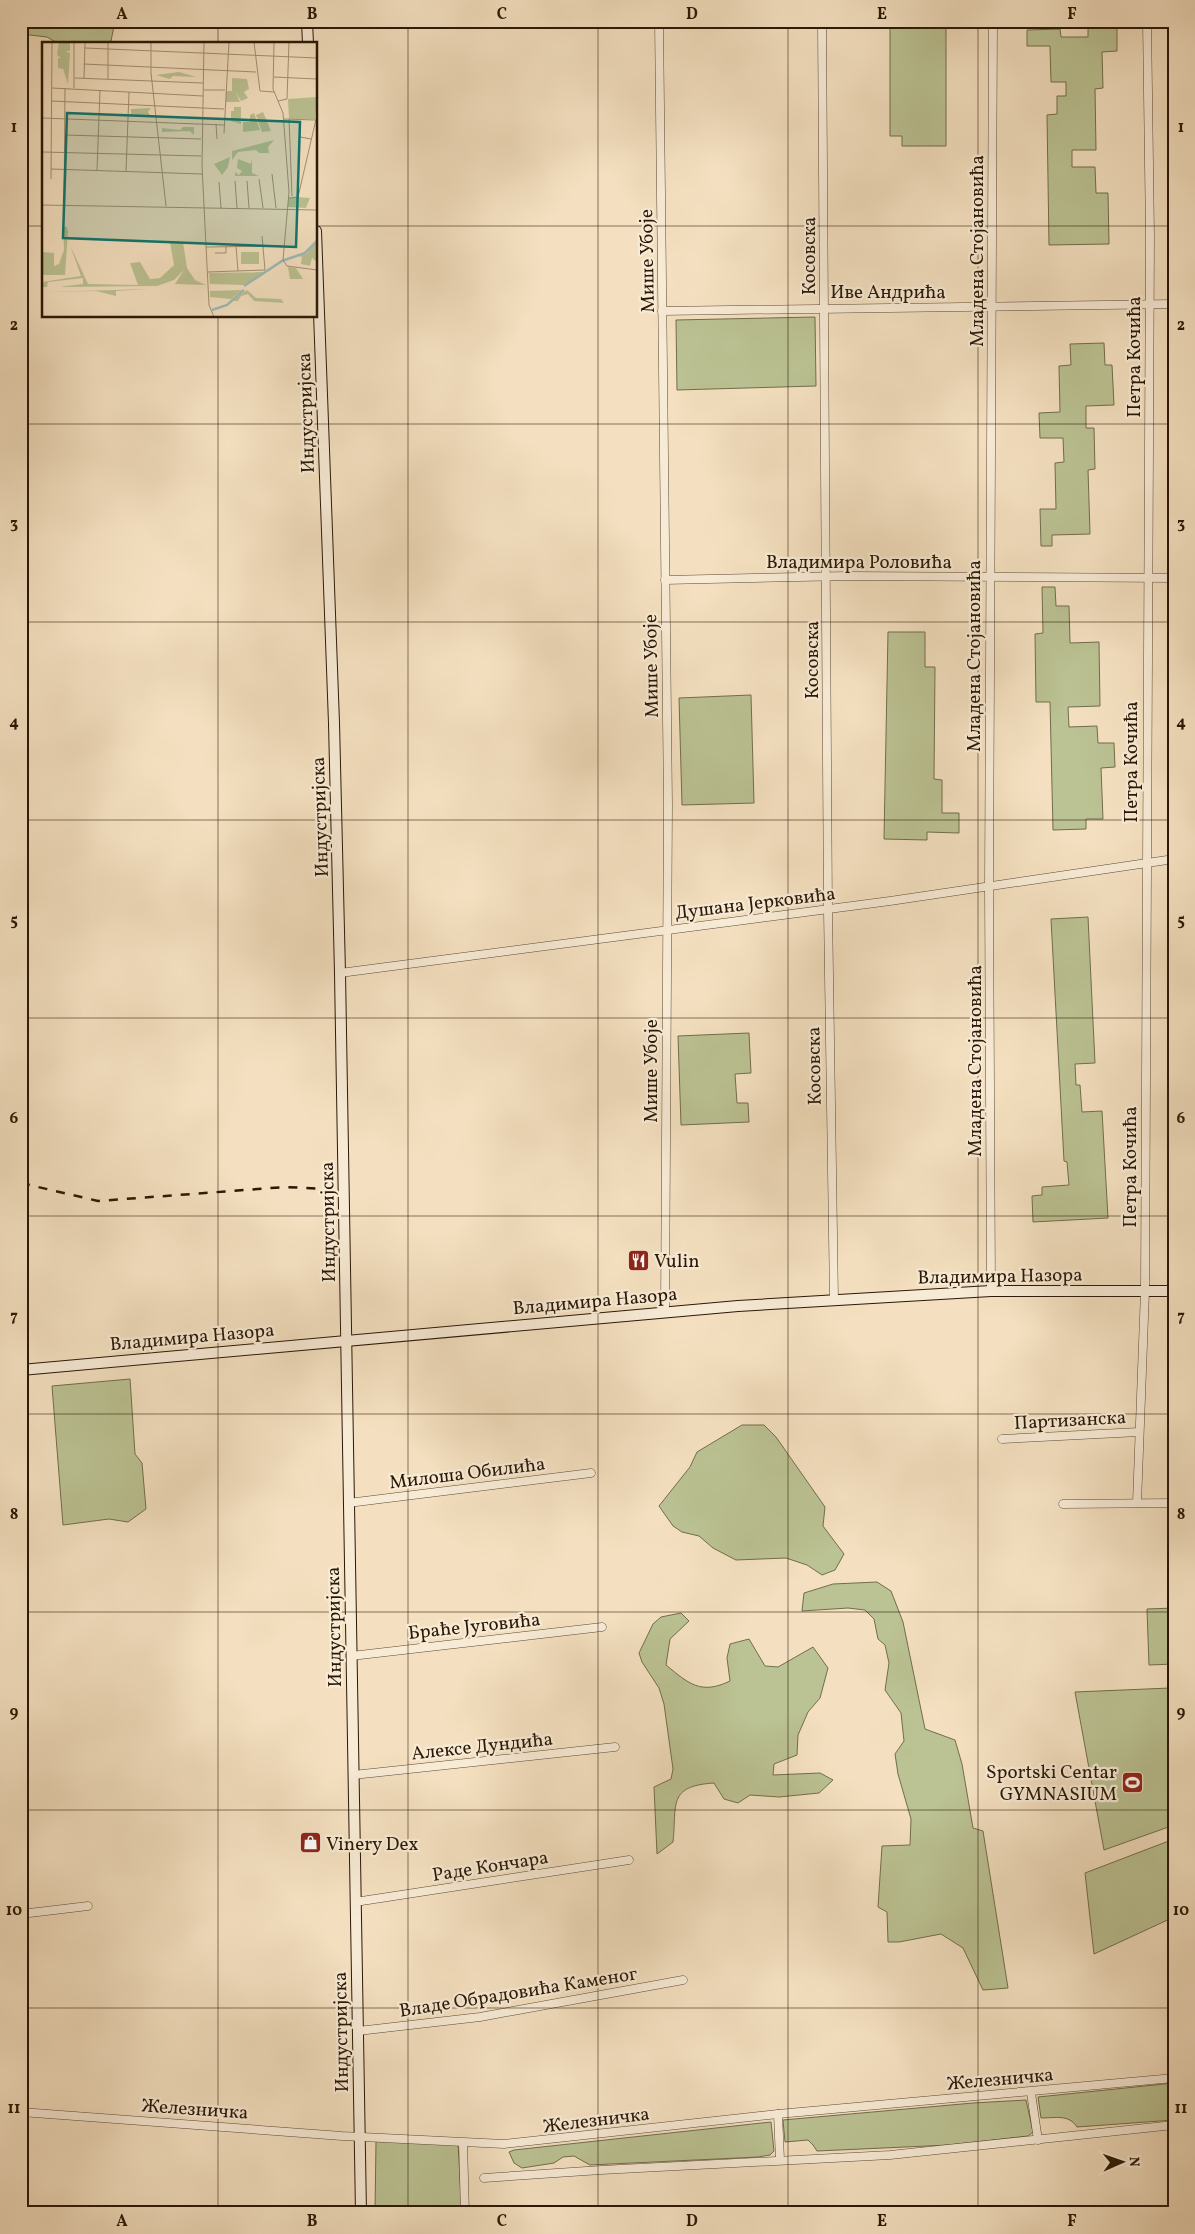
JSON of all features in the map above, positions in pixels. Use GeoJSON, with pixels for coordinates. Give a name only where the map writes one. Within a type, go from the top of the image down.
{"type":"FeatureCollection","features":[{"type":"Feature","properties":{"kind":"main road"},"geometry":{"type":"LineString","coordinates":[[307,21],[308,42]]}},
{"type":"Feature","properties":{"kind":"main road","name":"Индустријска"},"geometry":{"type":"LineString","coordinates":[[318,285],[334,714],[340,973],[361,2213]]}},
{"type":"Feature","properties":{"kind":"main road","name":"Владимира Назора"},"geometry":{"type":"LineString","coordinates":[[21,1370],[665,1311],[992,1291],[1174,1291]]}},
{"type":"Feature","properties":{"kind":"street","name":"Мише Убоје"},"geometry":{"type":"LineString","coordinates":[[659,21],[668,930],[665,1311]]}},
{"type":"Feature","properties":{"kind":"street","name":"Косовска"},"geometry":{"type":"LineString","coordinates":[[822,21],[828,910],[834,1300]]}},
{"type":"Feature","properties":{"kind":"street","name":"Младена Стојановића"},"geometry":{"type":"LineString","coordinates":[[992,1291],[989,888],[993,21]]}},
{"type":"Feature","properties":{"kind":"street","name":"Петра Кочића"},"geometry":{"type":"LineString","coordinates":[[1136,1503],[1145,1291],[1149,304],[1147,21]]}},
{"type":"Feature","properties":{"kind":"street","name":"Иве Андрића"},"geometry":{"type":"LineString","coordinates":[[662,311],[825,307],[1174,304]]}},
{"type":"Feature","properties":{"kind":"street","name":"Владимира Роловића"},"geometry":{"type":"LineString","coordinates":[[665,580],[826,576],[1174,578]]}},
{"type":"Feature","properties":{"kind":"street","name":"Душана Јерковића"},"geometry":{"type":"LineString","coordinates":[[340,973],[989,888],[1174,859]]}},
{"type":"Feature","properties":{"kind":"street","name":"Партизанска"},"geometry":{"type":"LineString","coordinates":[[1002,1439],[1140,1432]]}},
{"type":"Feature","properties":{"kind":"street","name":"Милоша Обилића"},"geometry":{"type":"LineString","coordinates":[[348,1503],[591,1473]]}},
{"type":"Feature","properties":{"kind":"street"},"geometry":{"type":"LineString","coordinates":[[1063,1504],[1174,1503]]}},
{"type":"Feature","properties":{"kind":"street","name":"Браће Југовића"},"geometry":{"type":"LineString","coordinates":[[351,1656],[602,1627]]}},
{"type":"Feature","properties":{"kind":"street","name":"Алексе Дундића"},"geometry":{"type":"LineString","coordinates":[[353,1775],[614,1747]]}},
{"type":"Feature","properties":{"kind":"street","name":"Раде Кончара"},"geometry":{"type":"LineString","coordinates":[[355,1902],[629,1860]]}},
{"type":"Feature","properties":{"kind":"street"},"geometry":{"type":"LineString","coordinates":[[21,1914],[88,1906]]}},
{"type":"Feature","properties":{"kind":"street","name":"Владе Обрадовића Каменог"},"geometry":{"type":"LineString","coordinates":[[358,2031],[480,2017],[683,1980]]}},
{"type":"Feature","properties":{"kind":"street","name":"Железничка"},"geometry":{"type":"LineString","coordinates":[[21,2112],[463,2144],[515,2144],[778,2114],[1031,2093],[1174,2078]]}},
{"type":"Feature","properties":{"kind":"street"},"geometry":{"type":"LineString","coordinates":[[1031,2093],[1038,2140]]}},
{"type":"Feature","properties":{"kind":"street"},"geometry":{"type":"LineString","coordinates":[[778,2114],[780,2160]]}},
{"type":"Feature","properties":{"kind":"street"},"geometry":{"type":"LineString","coordinates":[[484,2178],[890,2155],[1174,2125]]}},
{"type":"Feature","properties":{"kind":"street"},"geometry":{"type":"LineString","coordinates":[[463,2144],[465,2213]]}},
{"type":"Feature","properties":{"kind":"green space"},"geometry":{"type":"Polygon","coordinates":[[[21,21],[115,21],[111,41],[106,42],[56,42],[47,37],[21,34],[21,21]]]}},
{"type":"Feature","properties":{"kind":"green space"},"geometry":{"type":"Polygon","coordinates":[[[890,21],[946,21],[946,146],[902,146],[902,136],[890,136],[890,21]]]}},
{"type":"Feature","properties":{"kind":"green space"},"geometry":{"type":"Polygon","coordinates":[[[1088,22],[1117,22],[1117,51],[1102,52],[1103,88],[1095,89],[1096,150],[1072,150],[1072,167],[1095,167],[1096,193],[1108,193],[1109,244],[1049,245],[1047,115],[1057,114],[1057,96],[1066,96],[1066,82],[1051,82],[1050,46],[1027,46],[1027,30],[1060,29],[1061,37],[1088,37],[1088,22]]]}},
{"type":"Feature","properties":{"kind":"green space"},"geometry":{"type":"Polygon","coordinates":[[[815,317],[816,386],[677,390],[676,320],[815,317]]]}},
{"type":"Feature","properties":{"kind":"green space"},"geometry":{"type":"Polygon","coordinates":[[[1104,343],[1105,365],[1112,365],[1114,405],[1086,406],[1086,428],[1094,428],[1095,469],[1088,470],[1090,534],[1052,535],[1052,546],[1041,546],[1040,509],[1056,509],[1055,463],[1064,462],[1063,438],[1040,438],[1039,413],[1060,412],[1059,366],[1071,365],[1070,344],[1104,343]]]}},
{"type":"Feature","properties":{"kind":"green space"},"geometry":{"type":"Polygon","coordinates":[[[1042,587],[1055,587],[1056,606],[1069,606],[1070,643],[1099,642],[1100,706],[1068,707],[1069,727],[1097,726],[1098,743],[1114,743],[1115,767],[1101,768],[1103,819],[1086,819],[1086,829],[1053,830],[1050,702],[1036,702],[1035,634],[1043,633],[1042,587]]]}},
{"type":"Feature","properties":{"kind":"green space"},"geometry":{"type":"Polygon","coordinates":[[[888,632],[925,632],[925,667],[935,667],[934,779],[942,780],[942,813],[959,813],[959,833],[927,832],[927,840],[884,839],[888,632]]]}},
{"type":"Feature","properties":{"kind":"green space"},"geometry":{"type":"Polygon","coordinates":[[[751,695],[754,803],[682,805],[679,698],[751,695]]]}},
{"type":"Feature","properties":{"kind":"green space"},"geometry":{"type":"Polygon","coordinates":[[[1088,917],[1095,1063],[1075,1064],[1076,1085],[1080,1085],[1082,1112],[1102,1111],[1108,1218],[1033,1222],[1032,1196],[1042,1195],[1042,1187],[1069,1185],[1067,1162],[1064,1161],[1051,919],[1088,917]]]}},
{"type":"Feature","properties":{"kind":"green space"},"geometry":{"type":"Polygon","coordinates":[[[749,1033],[751,1073],[735,1074],[737,1103],[748,1103],[749,1122],[681,1125],[678,1036],[749,1033]]]}},
{"type":"Feature","properties":{"kind":"green space"},"geometry":{"type":"Polygon","coordinates":[[[130,1379],[135,1454],[142,1463],[146,1509],[128,1522],[109,1519],[63,1525],[52,1386],[130,1379]]]}},
{"type":"Feature","properties":{"kind":"green space"},"geometry":{"type":"Polygon","coordinates":[[[742,1425],[764,1425],[776,1437],[825,1507],[823,1526],[844,1554],[835,1570],[822,1575],[807,1565],[786,1558],[736,1560],[713,1548],[699,1536],[682,1532],[673,1526],[659,1506],[690,1467],[697,1452],[742,1425]]]}},
{"type":"Feature","properties":{"kind":"green space"},"geometry":{"type":"Polygon","coordinates":[[[877,1582],[891,1591],[903,1622],[925,1729],[955,1740],[962,1764],[973,1828],[983,1831],[1008,1988],[983,1990],[963,1948],[941,1934],[899,1942],[888,1942],[887,1912],[878,1907],[882,1846],[910,1845],[911,1819],[898,1774],[895,1754],[904,1741],[901,1713],[885,1690],[889,1663],[885,1645],[878,1639],[874,1619],[865,1610],[848,1608],[802,1611],[804,1593],[833,1584],[877,1582]]]}},
{"type":"Feature","properties":{"kind":"green space"},"geometry":{"type":"Polygon","coordinates":[[[1174,1608],[1174,1664],[1149,1665],[1147,1609],[1174,1608]]]}},
{"type":"Feature","properties":{"kind":"green space"},"geometry":{"type":"Polygon","coordinates":[[[681,1613],[689,1621],[670,1639],[666,1665],[689,1682],[703,1687],[720,1685],[730,1681],[727,1658],[730,1644],[749,1639],[765,1666],[778,1667],[813,1647],[828,1668],[820,1698],[808,1712],[798,1735],[797,1755],[774,1764],[773,1775],[820,1773],[833,1780],[819,1793],[779,1797],[750,1795],[738,1803],[724,1799],[714,1783],[688,1788],[681,1793],[677,1800],[673,1842],[657,1854],[654,1787],[671,1779],[673,1769],[664,1704],[659,1688],[642,1662],[639,1653],[653,1624],[661,1617],[681,1613]]]}},
{"type":"Feature","properties":{"kind":"green space","name":"Sportski Centar GYMNASIUM"},"geometry":{"type":"Polygon","coordinates":[[[1170,1688],[1174,1740],[1174,1825],[1104,1850],[1075,1692],[1170,1688]]]}},
{"type":"Feature","properties":{"kind":"green space"},"geometry":{"type":"Polygon","coordinates":[[[1174,1839],[1174,1917],[1094,1954],[1085,1873],[1174,1839]]]}},
{"type":"Feature","properties":{"kind":"green space"},"geometry":{"type":"Polygon","coordinates":[[[1174,2083],[1174,2120],[1077,2127],[1066,2118],[1041,2118],[1038,2097],[1174,2083]]]}},
{"type":"Feature","properties":{"kind":"green space"},"geometry":{"type":"Polygon","coordinates":[[[1026,2100],[1033,2132],[1028,2136],[949,2145],[817,2151],[808,2140],[785,2142],[783,2120],[1026,2100]]]}},
{"type":"Feature","properties":{"kind":"green space"},"geometry":{"type":"Polygon","coordinates":[[[771,2122],[774,2151],[770,2155],[758,2157],[590,2165],[574,2156],[563,2157],[554,2163],[522,2168],[514,2163],[509,2152],[514,2150],[771,2122]]]}},
{"type":"Feature","properties":{"kind":"green space"},"geometry":{"type":"Polygon","coordinates":[[[376,2141],[458,2144],[462,2213],[375,2213],[376,2141]]]}},
{"type":"Feature","properties":{"kind":"railway"},"geometry":{"type":"LineString","coordinates":[[21,1183],[98,1201],[285,1187],[325,1189]]}},
{"type":"Feature","properties":{"kind":"place","name":"Vulin"},"geometry":{"type":"Point","coordinates":[638,1260]}},
{"type":"Feature","properties":{"kind":"place","name":"Sportski Centar GYMNASIUM"},"geometry":{"type":"Point","coordinates":[1133,1782]}},
{"type":"Feature","properties":{"kind":"place","name":"Vinery Dex"},"geometry":{"type":"Point","coordinates":[310,1843]}}]}
